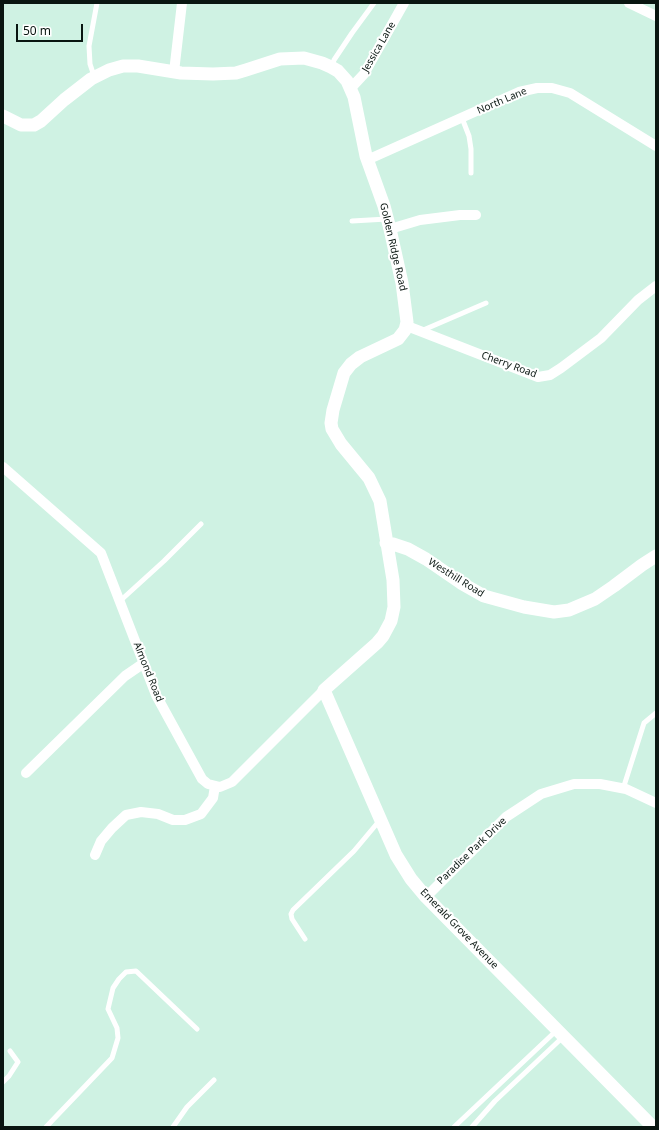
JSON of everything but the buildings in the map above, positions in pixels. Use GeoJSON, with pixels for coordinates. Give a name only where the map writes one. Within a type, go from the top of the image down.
{"type":"FeatureCollection","features":[{"type":"Feature","properties":{"kind":"street"},"geometry":{"type":"LineString","coordinates":[[174,72],[182,3]]}},
{"type":"Feature","properties":{"kind":"street","name":"Jessica Lane"},"geometry":{"type":"LineString","coordinates":[[351,88],[364,74],[404,3]]}},
{"type":"Feature","properties":{"kind":"street"},"geometry":{"type":"LineString","coordinates":[[629,3],[656,16]]}},
{"type":"Feature","properties":{"kind":"street","name":"Golden Ridge Road"},"geometry":{"type":"LineString","coordinates":[[3,116],[21,125],[34,125],[41,121],[80,86],[109,70],[123,66],[138,66],[174,72],[213,74],[236,73],[273,61],[294,57],[313,60],[331,67],[345,78],[351,88],[367,160],[389,224],[406,307],[407,326]]}},
{"type":"Feature","properties":{"kind":"street","name":"North Lane"},"geometry":{"type":"LineString","coordinates":[[367,160],[519,92],[537,88],[552,88],[570,93],[656,146]]}},
{"type":"Feature","properties":{"kind":"street"},"geometry":{"type":"LineString","coordinates":[[389,224],[460,215],[476,215]]}},
{"type":"Feature","properties":{"kind":"street","name":"Cherry Road"},"geometry":{"type":"LineString","coordinates":[[407,326],[538,377],[550,375],[601,338],[638,300],[656,286]]}},
{"type":"Feature","properties":{"kind":"street"},"geometry":{"type":"LineString","coordinates":[[95,855],[102,840],[126,815],[141,812],[158,814],[173,820],[185,820],[200,814],[213,798],[215,786],[220,787],[232,782],[324,690],[383,636],[391,621],[394,607],[394,593],[382,513],[377,493],[364,472],[336,438],[332,429],[331,416],[344,373],[351,364],[360,357],[398,339],[407,326]]}},
{"type":"Feature","properties":{"kind":"street","name":"Almond Road"},"geometry":{"type":"LineString","coordinates":[[3,467],[102,553],[156,695],[202,780],[215,786]]}},
{"type":"Feature","properties":{"kind":"street","name":"Westhill Road"},"geometry":{"type":"LineString","coordinates":[[386,543],[408,549],[475,592],[484,596],[524,608],[550,612],[569,610],[595,599],[656,556]]}},
{"type":"Feature","properties":{"kind":"street"},"geometry":{"type":"LineString","coordinates":[[26,773],[125,676],[144,663]]}},
{"type":"Feature","properties":{"kind":"street","name":"Emerald Grove Avenue"},"geometry":{"type":"LineString","coordinates":[[324,690],[396,855],[411,879],[426,897],[653,1127]]}},
{"type":"Feature","properties":{"kind":"street","name":"Paradise Park Drive"},"geometry":{"type":"LineString","coordinates":[[426,897],[506,817],[541,794],[574,784],[600,784],[623,789],[656,803]]}},
{"type":"Feature","properties":{"kind":"lane"},"geometry":{"type":"LineString","coordinates":[[95,77],[89,56],[89,46],[97,3]]}},
{"type":"Feature","properties":{"kind":"lane"},"geometry":{"type":"LineString","coordinates":[[331,67],[348,39],[374,3]]}},
{"type":"Feature","properties":{"kind":"lane"},"geometry":{"type":"LineString","coordinates":[[462,118],[470,142],[470,173]]}},
{"type":"Feature","properties":{"kind":"lane"},"geometry":{"type":"LineString","coordinates":[[352,221],[389,224]]}},
{"type":"Feature","properties":{"kind":"lane"},"geometry":{"type":"LineString","coordinates":[[420,331],[486,303]]}},
{"type":"Feature","properties":{"kind":"lane"},"geometry":{"type":"LineString","coordinates":[[120,601],[202,524]]}},
{"type":"Feature","properties":{"kind":"lane"},"geometry":{"type":"LineString","coordinates":[[623,789],[644,723],[656,713]]}},
{"type":"Feature","properties":{"kind":"lane"},"geometry":{"type":"LineString","coordinates":[[305,939],[292,919],[292,910],[354,851],[381,820]]}},
{"type":"Feature","properties":{"kind":"lane"},"geometry":{"type":"LineString","coordinates":[[46,1127],[112,1058],[118,1038],[116,1028],[108,1010],[113,988],[126,972],[136,971],[196,1029]]}},
{"type":"Feature","properties":{"kind":"lane"},"geometry":{"type":"LineString","coordinates":[[454,1127],[560,1033]]}},
{"type":"Feature","properties":{"kind":"lane"},"geometry":{"type":"LineString","coordinates":[[472,1127],[560,1033]]}},
{"type":"Feature","properties":{"kind":"lane"},"geometry":{"type":"LineString","coordinates":[[3,1082],[18,1062],[10,1051]]}},
{"type":"Feature","properties":{"kind":"lane"},"geometry":{"type":"LineString","coordinates":[[173,1127],[187,1107],[214,1080]]}}]}
